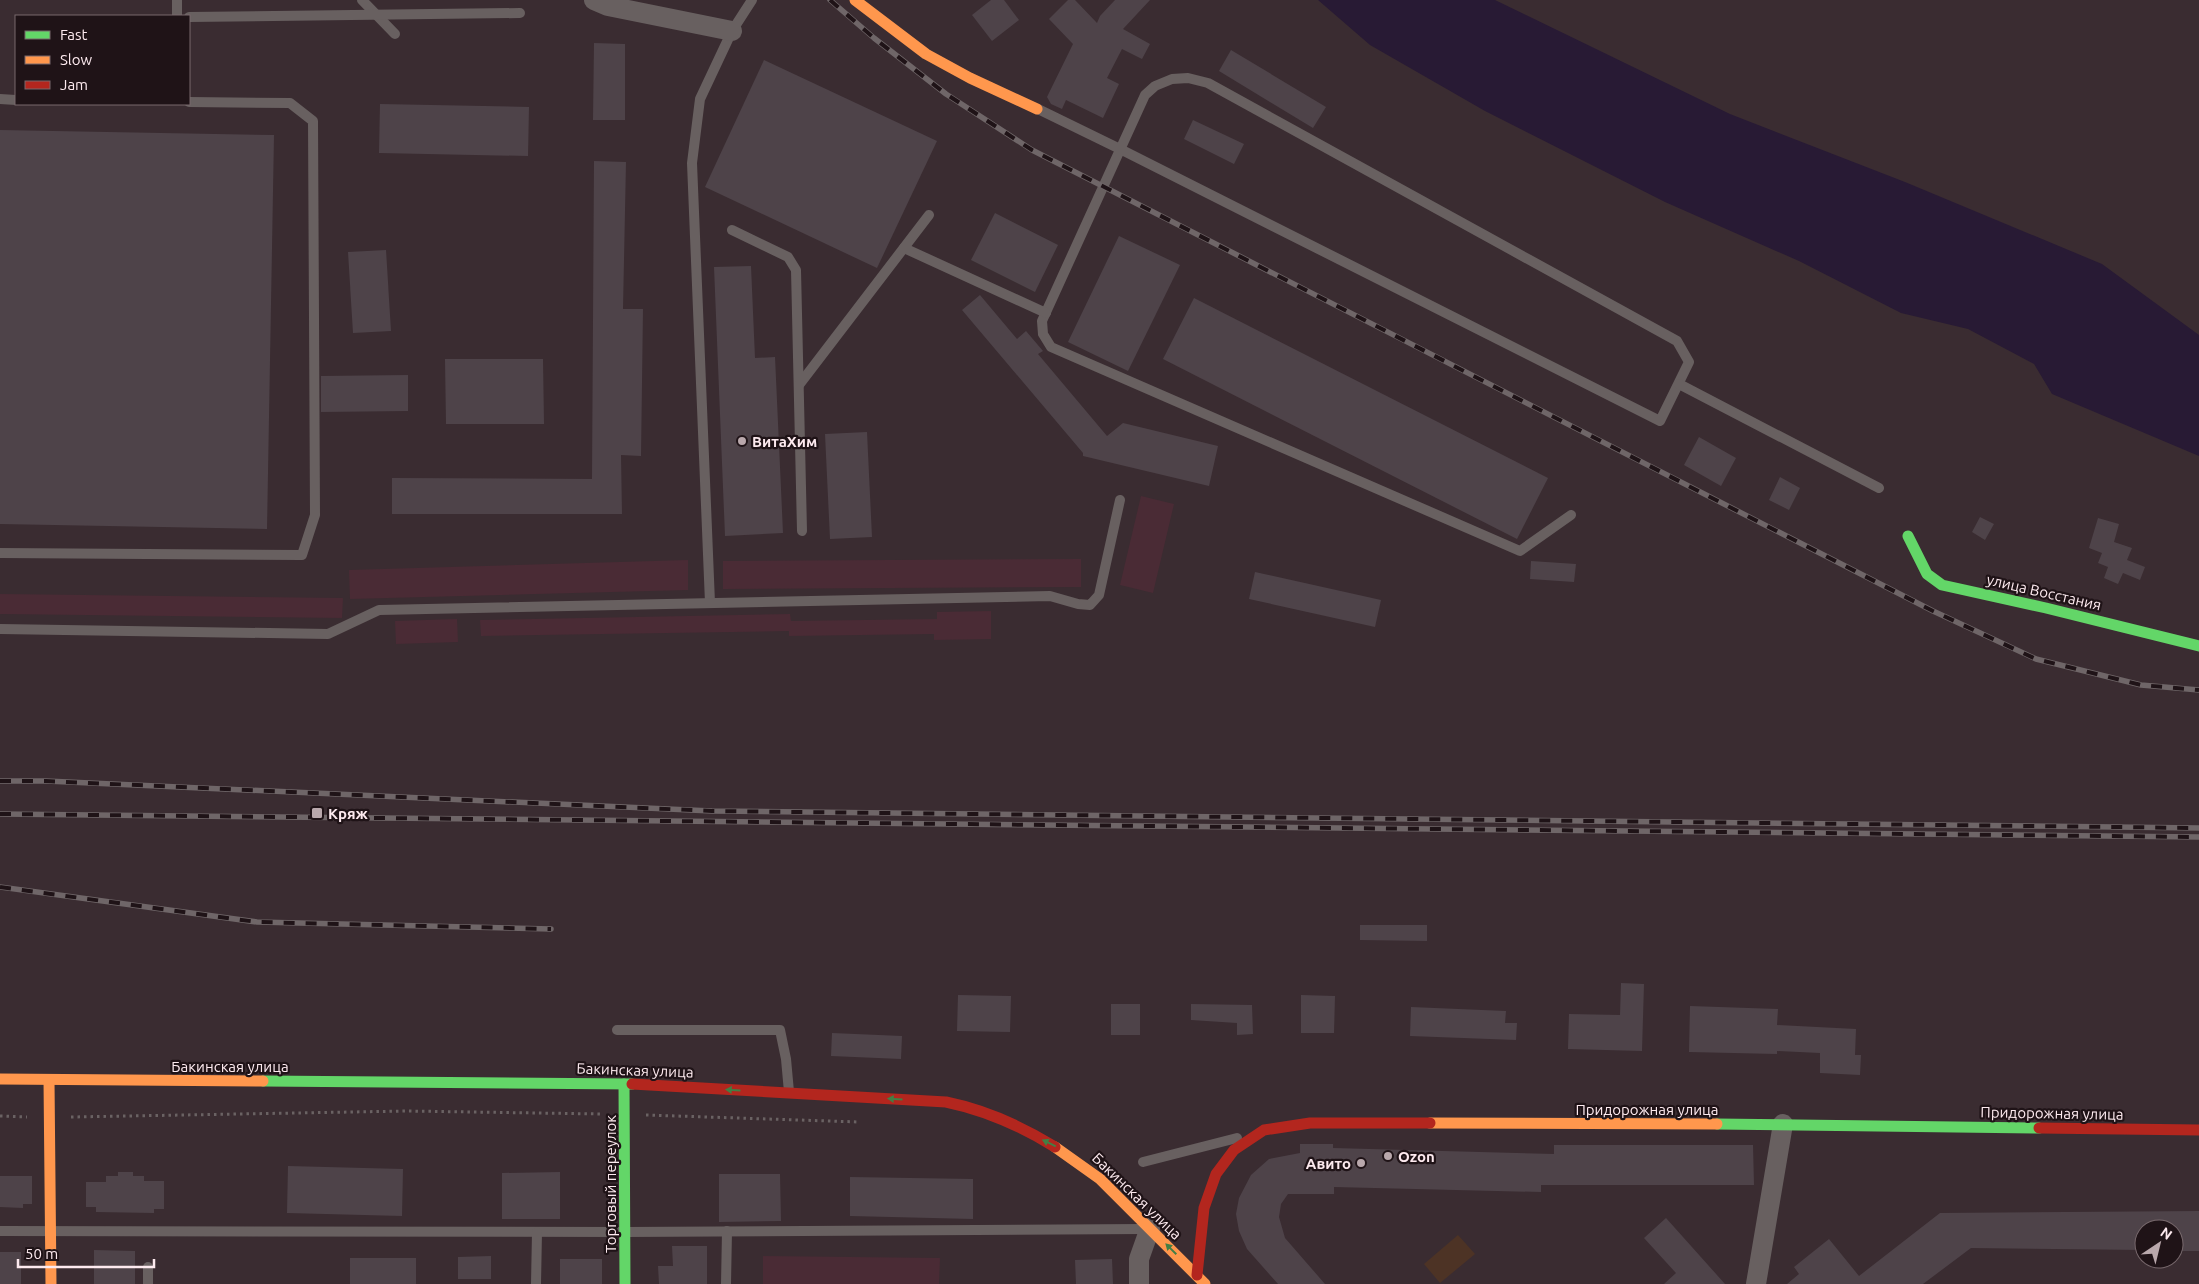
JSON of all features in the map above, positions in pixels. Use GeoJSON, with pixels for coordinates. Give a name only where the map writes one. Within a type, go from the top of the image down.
{"type":"FeatureCollection","features":[{"type":"Feature","properties":{"kind":"street"},"geometry":{"type":"LineString","coordinates":[[594,0],[608,6],[732,31]]}},
{"type":"Feature","properties":{"kind":"street"},"geometry":{"type":"LineString","coordinates":[[855,0],[926,54],[970,78],[1037,109]]}},
{"type":"Feature","properties":{"kind":"street","name":"улица Восстания"},"geometry":{"type":"LineString","coordinates":[[1908,536],[1927,574],[1942,585],[2046,608],[2199,646]]}},
{"type":"Feature","properties":{"kind":"street","name":"Бакинская улица"},"geometry":{"type":"LineString","coordinates":[[0,1079],[624,1084],[789,1092],[967,1105],[1060,1149],[1100,1179],[1205,1284]]}},
{"type":"Feature","properties":{"kind":"street"},"geometry":{"type":"LineString","coordinates":[[49,1080],[51,1284]]}},
{"type":"Feature","properties":{"kind":"street","name":"Торговый переулок"},"geometry":{"type":"LineString","coordinates":[[624,1084],[625,1284]]}},
{"type":"Feature","properties":{"kind":"street","name":"Придорожная улица"},"geometry":{"type":"LineString","coordinates":[[1197,1275],[1204,1208],[1216,1174],[1234,1150],[1264,1130],[1310,1123],[1783,1124],[2199,1130]]}},
{"type":"Feature","properties":{"kind":"street"},"geometry":{"type":"LineString","coordinates":[[1756,1284],[1783,1124]]}},
{"type":"Feature","properties":{"kind":"street"},"geometry":{"type":"LineString","coordinates":[[1139,1284],[1139,1259],[1150,1228]]}},
{"type":"Feature","properties":{"kind":"lane"},"geometry":{"type":"LineString","coordinates":[[177,0],[177,15]]}},
{"type":"Feature","properties":{"kind":"lane"},"geometry":{"type":"LineString","coordinates":[[362,0],[395,34]]}},
{"type":"Feature","properties":{"kind":"lane"},"geometry":{"type":"LineString","coordinates":[[710,602],[692,162],[700,99],[732,31],[752,0]]}},
{"type":"Feature","properties":{"kind":"lane"},"geometry":{"type":"LineString","coordinates":[[190,17],[520,13]]}},
{"type":"Feature","properties":{"kind":"lane"},"geometry":{"type":"LineString","coordinates":[[1037,109],[1120,149],[1660,421],[1689,362],[1677,341],[1208,83],[1188,78],[1172,79],[1155,86],[1144,96],[1120,149],[1046,312],[1042,321],[1043,334],[1052,347],[1520,551],[1571,515]]}},
{"type":"Feature","properties":{"kind":"lane"},"geometry":{"type":"LineString","coordinates":[[0,99],[15,100]]}},
{"type":"Feature","properties":{"kind":"lane"},"geometry":{"type":"LineString","coordinates":[[0,552],[302,555],[315,515],[313,121],[290,103],[190,102]]}},
{"type":"Feature","properties":{"kind":"lane"},"geometry":{"type":"LineString","coordinates":[[799,385],[929,215]]}},
{"type":"Feature","properties":{"kind":"lane"},"geometry":{"type":"LineString","coordinates":[[732,230],[788,257],[796,270],[802,531]]}},
{"type":"Feature","properties":{"kind":"lane"},"geometry":{"type":"LineString","coordinates":[[904,248],[1046,312]]}},
{"type":"Feature","properties":{"kind":"lane"},"geometry":{"type":"LineString","coordinates":[[1679,384],[1879,488]]}},
{"type":"Feature","properties":{"kind":"lane"},"geometry":{"type":"LineString","coordinates":[[0,629],[328,634],[379,610],[1050,596],[1090,605],[1099,595],[1120,500]]}},
{"type":"Feature","properties":{"kind":"lane"},"geometry":{"type":"LineString","coordinates":[[617,1030],[780,1030],[786,1059],[789,1092]]}},
{"type":"Feature","properties":{"kind":"lane"},"geometry":{"type":"LineString","coordinates":[[1143,1162],[1264,1130]]}},
{"type":"Feature","properties":{"kind":"lane"},"geometry":{"type":"LineString","coordinates":[[0,1231],[625,1232],[1150,1228]]}},
{"type":"Feature","properties":{"kind":"lane"},"geometry":{"type":"LineString","coordinates":[[726,1284],[727,1231]]}},
{"type":"Feature","properties":{"kind":"lane"},"geometry":{"type":"LineString","coordinates":[[536,1232],[536,1284]]}},
{"type":"Feature","properties":{"kind":"lane"},"geometry":{"type":"LineString","coordinates":[[148,1267],[148,1284]]}},
{"type":"Feature","properties":{"kind":"path"},"geometry":{"type":"LineString","coordinates":[[0,1116],[50,1117],[408,1111],[864,1122]]}},
{"type":"Feature","properties":{"kind":"shaded area"},"geometry":{"type":"Polygon","coordinates":[[[1318,0],[1495,0],[1730,114],[1905,182],[2102,264],[2199,335],[2199,456],[2052,394],[2034,364],[1968,329],[1901,313],[1799,261],[1665,202],[1485,111],[1370,45],[1318,0]]]}},
{"type":"Feature","properties":{"kind":"shaded area"},"geometry":{"type":"Polygon","coordinates":[[[1141,496],[1174,504],[1153,593],[1120,585],[1141,496]]]}},
{"type":"Feature","properties":{"kind":"shaded area"},"geometry":{"type":"Polygon","coordinates":[[[1081,559],[1081,587],[723,589],[723,561],[1081,559]]]}},
{"type":"Feature","properties":{"kind":"shaded area"},"geometry":{"type":"Polygon","coordinates":[[[688,560],[688,590],[350,599],[349,570],[688,560]]]}},
{"type":"Feature","properties":{"kind":"shaded area"},"geometry":{"type":"Polygon","coordinates":[[[0,594],[343,598],[342,618],[0,614],[0,594]]]}},
{"type":"Feature","properties":{"kind":"shaded area"},"geometry":{"type":"Polygon","coordinates":[[[991,611],[991,639],[934,640],[934,634],[789,636],[789,631],[481,636],[480,620],[790,614],[791,621],[937,619],[937,612],[991,611]]]}},
{"type":"Feature","properties":{"kind":"shaded area"},"geometry":{"type":"Polygon","coordinates":[[[457,619],[458,642],[396,644],[395,621],[457,619]]]}},
{"type":"Feature","properties":{"kind":"shaded area"},"geometry":{"type":"Polygon","coordinates":[[[1458,1235],[1475,1254],[1440,1283],[1424,1264],[1458,1235]]]}},
{"type":"Feature","properties":{"kind":"shaded area"},"geometry":{"type":"Polygon","coordinates":[[[763,1256],[940,1258],[939,1284],[763,1284],[763,1256]]]}},
{"type":"Feature","properties":{"kind":"building"},"geometry":{"type":"Polygon","coordinates":[[[991,0],[1004,0],[1019,20],[992,41],[972,15],[991,0]]]}},
{"type":"Feature","properties":{"kind":"building"},"geometry":{"type":"Polygon","coordinates":[[[1068,0],[1075,0],[1097,23],[1100,16],[1115,0],[1150,0],[1123,29],[1150,44],[1142,59],[1122,49],[1107,78],[1119,84],[1103,118],[1066,100],[1062,109],[1051,104],[1047,97],[1073,44],[1049,19],[1068,0]]]}},
{"type":"Feature","properties":{"kind":"building"},"geometry":{"type":"Polygon","coordinates":[[[594,43],[625,44],[625,120],[593,120],[594,43]]]}},
{"type":"Feature","properties":{"kind":"building"},"geometry":{"type":"Polygon","coordinates":[[[1231,50],[1326,107],[1313,128],[1219,71],[1231,50]]]}},
{"type":"Feature","properties":{"kind":"building"},"geometry":{"type":"Polygon","coordinates":[[[764,60],[937,141],[877,268],[705,187],[764,60]]]}},
{"type":"Feature","properties":{"kind":"building"},"geometry":{"type":"Polygon","coordinates":[[[380,104],[529,107],[528,156],[379,153],[380,104]]]}},
{"type":"Feature","properties":{"kind":"building"},"geometry":{"type":"Polygon","coordinates":[[[1193,120],[1244,144],[1234,164],[1184,139],[1193,120]]]}},
{"type":"Feature","properties":{"kind":"building"},"geometry":{"type":"Polygon","coordinates":[[[0,130],[274,135],[267,529],[0,524],[0,130]]]}},
{"type":"Feature","properties":{"kind":"building"},"geometry":{"type":"Polygon","coordinates":[[[594,161],[626,162],[623,309],[643,309],[641,456],[621,455],[622,514],[392,514],[392,478],[592,479],[594,161]]]}},
{"type":"Feature","properties":{"kind":"building"},"geometry":{"type":"Polygon","coordinates":[[[995,213],[1058,245],[1035,292],[971,260],[995,213]]]}},
{"type":"Feature","properties":{"kind":"building"},"geometry":{"type":"Polygon","coordinates":[[[1119,236],[1180,265],[1128,371],[1068,342],[1119,236]]]}},
{"type":"Feature","properties":{"kind":"building"},"geometry":{"type":"Polygon","coordinates":[[[386,250],[391,331],[353,333],[348,252],[386,250]]]}},
{"type":"Feature","properties":{"kind":"building"},"geometry":{"type":"Polygon","coordinates":[[[751,266],[755,358],[775,357],[783,533],[725,536],[714,267],[751,266]]]}},
{"type":"Feature","properties":{"kind":"building"},"geometry":{"type":"Polygon","coordinates":[[[980,295],[1017,339],[1026,331],[1043,351],[1038,354],[1107,436],[1123,423],[1218,446],[1209,486],[1083,456],[1083,453],[962,310],[980,295]]]}},
{"type":"Feature","properties":{"kind":"building"},"geometry":{"type":"Polygon","coordinates":[[[1194,298],[1548,478],[1517,539],[1163,359],[1194,298]]]}},
{"type":"Feature","properties":{"kind":"building"},"geometry":{"type":"Polygon","coordinates":[[[445,359],[543,359],[544,424],[446,424],[445,359]]]}},
{"type":"Feature","properties":{"kind":"building"},"geometry":{"type":"Polygon","coordinates":[[[408,375],[408,411],[321,412],[321,376],[408,375]]]}},
{"type":"Feature","properties":{"kind":"building"},"geometry":{"type":"Polygon","coordinates":[[[867,432],[872,537],[830,539],[825,434],[867,432]]]}},
{"type":"Feature","properties":{"kind":"building"},"geometry":{"type":"Polygon","coordinates":[[[1699,437],[1736,458],[1721,486],[1684,465],[1699,437]]]}},
{"type":"Feature","properties":{"kind":"building"},"geometry":{"type":"Polygon","coordinates":[[[1780,477],[1800,488],[1789,510],[1769,500],[1780,477]]]}},
{"type":"Feature","properties":{"kind":"building"},"geometry":{"type":"Polygon","coordinates":[[[1980,517],[1994,524],[1985,540],[1972,532],[1980,517]]]}},
{"type":"Feature","properties":{"kind":"building"},"geometry":{"type":"Polygon","coordinates":[[[2098,518],[2119,524],[2114,542],[2132,548],[2127,560],[2145,567],[2140,580],[2123,573],[2118,584],[2104,578],[2108,567],[2098,563],[2102,553],[2089,548],[2098,518]]]}},
{"type":"Feature","properties":{"kind":"building"},"geometry":{"type":"Polygon","coordinates":[[[1531,561],[1576,564],[1574,582],[1530,579],[1531,561]]]}},
{"type":"Feature","properties":{"kind":"building"},"geometry":{"type":"Polygon","coordinates":[[[1255,572],[1381,600],[1375,627],[1249,599],[1255,572]]]}},
{"type":"Feature","properties":{"kind":"building"},"geometry":{"type":"Polygon","coordinates":[[[1360,925],[1427,925],[1427,941],[1360,940],[1360,925]]]}},
{"type":"Feature","properties":{"kind":"building"},"geometry":{"type":"Polygon","coordinates":[[[1621,983],[1644,984],[1642,1051],[1568,1049],[1569,1014],[1620,1015],[1621,983]]]}},
{"type":"Feature","properties":{"kind":"building"},"geometry":{"type":"Polygon","coordinates":[[[958,995],[1011,996],[1010,1032],[957,1031],[958,995]]]}},
{"type":"Feature","properties":{"kind":"building"},"geometry":{"type":"Polygon","coordinates":[[[1301,995],[1335,996],[1334,1033],[1301,1033],[1301,995]]]}},
{"type":"Feature","properties":{"kind":"building"},"geometry":{"type":"Polygon","coordinates":[[[1111,1004],[1140,1004],[1140,1035],[1111,1035],[1111,1004]]]}},
{"type":"Feature","properties":{"kind":"building"},"geometry":{"type":"Polygon","coordinates":[[[1191,1004],[1252,1005],[1253,1034],[1237,1035],[1237,1023],[1191,1020],[1191,1004]]]}},
{"type":"Feature","properties":{"kind":"building"},"geometry":{"type":"Polygon","coordinates":[[[1690,1006],[1778,1009],[1777,1025],[1856,1029],[1855,1055],[1861,1055],[1860,1075],[1820,1073],[1820,1053],[1777,1051],[1777,1054],[1689,1052],[1690,1006]]]}},
{"type":"Feature","properties":{"kind":"building"},"geometry":{"type":"Polygon","coordinates":[[[1411,1007],[1506,1011],[1505,1023],[1517,1023],[1516,1040],[1410,1036],[1411,1007]]]}},
{"type":"Feature","properties":{"kind":"building"},"geometry":{"type":"Polygon","coordinates":[[[832,1033],[902,1036],[901,1059],[831,1056],[832,1033]]]}},
{"type":"Feature","properties":{"kind":"building"},"geometry":{"type":"Polygon","coordinates":[[[1300,1144],[1333,1144],[1333,1148],[1554,1154],[1554,1145],[1753,1145],[1754,1185],[1541,1185],[1541,1192],[1334,1187],[1334,1194],[1288,1194],[1281,1204],[1279,1217],[1285,1238],[1325,1284],[1278,1284],[1247,1249],[1239,1231],[1236,1214],[1239,1198],[1251,1175],[1269,1159],[1300,1153],[1300,1144]]]}},
{"type":"Feature","properties":{"kind":"building"},"geometry":{"type":"Polygon","coordinates":[[[288,1166],[403,1169],[402,1216],[287,1213],[288,1166]]]}},
{"type":"Feature","properties":{"kind":"building"},"geometry":{"type":"Polygon","coordinates":[[[118,1172],[133,1172],[133,1176],[144,1176],[144,1181],[164,1181],[164,1209],[154,1209],[154,1213],[96,1212],[96,1207],[86,1207],[86,1182],[106,1182],[106,1176],[118,1176],[118,1172]]]}},
{"type":"Feature","properties":{"kind":"building"},"geometry":{"type":"Polygon","coordinates":[[[560,1172],[560,1219],[502,1219],[502,1173],[560,1172]]]}},
{"type":"Feature","properties":{"kind":"building"},"geometry":{"type":"Polygon","coordinates":[[[719,1174],[780,1174],[781,1221],[719,1222],[719,1174]]]}},
{"type":"Feature","properties":{"kind":"building"},"geometry":{"type":"Polygon","coordinates":[[[0,1176],[32,1176],[32,1204],[23,1204],[23,1208],[0,1207],[0,1176]]]}},
{"type":"Feature","properties":{"kind":"building"},"geometry":{"type":"Polygon","coordinates":[[[850,1177],[973,1179],[973,1219],[850,1216],[850,1177]]]}},
{"type":"Feature","properties":{"kind":"building"},"geometry":{"type":"Polygon","coordinates":[[[2199,1211],[2199,1251],[2184,1251],[2184,1219],[2134,1219],[2134,1250],[1971,1248],[1923,1284],[1787,1284],[1799,1274],[1794,1267],[1829,1239],[1859,1276],[1940,1213],[2199,1211]]]}},
{"type":"Feature","properties":{"kind":"building"},"geometry":{"type":"Polygon","coordinates":[[[1666,1218],[1725,1284],[1664,1284],[1676,1273],[1644,1238],[1666,1218]]]}},
{"type":"Feature","properties":{"kind":"building"},"geometry":{"type":"Polygon","coordinates":[[[672,1246],[707,1246],[707,1284],[659,1284],[658,1266],[673,1266],[672,1246]]]}},
{"type":"Feature","properties":{"kind":"building"},"geometry":{"type":"Polygon","coordinates":[[[94,1250],[135,1251],[135,1284],[94,1284],[94,1250]]]}},
{"type":"Feature","properties":{"kind":"building"},"geometry":{"type":"Polygon","coordinates":[[[0,1252],[21,1252],[21,1284],[0,1284],[0,1252]]]}},
{"type":"Feature","properties":{"kind":"building"},"geometry":{"type":"Polygon","coordinates":[[[491,1256],[491,1279],[458,1279],[458,1257],[491,1256]]]}},
{"type":"Feature","properties":{"kind":"building"},"geometry":{"type":"Polygon","coordinates":[[[350,1258],[416,1258],[416,1284],[350,1284],[350,1258]]]}},
{"type":"Feature","properties":{"kind":"building"},"geometry":{"type":"Polygon","coordinates":[[[560,1259],[602,1259],[602,1284],[560,1284],[560,1259]]]}},
{"type":"Feature","properties":{"kind":"building"},"geometry":{"type":"Polygon","coordinates":[[[1112,1259],[1113,1284],[1076,1284],[1075,1260],[1112,1259]]]}},
{"type":"Feature","properties":{"kind":"railway"},"geometry":{"type":"LineString","coordinates":[[830,0],[874,38],[946,94],[1032,150],[1933,611],[2036,659],[2141,685],[2199,690]]}},
{"type":"Feature","properties":{"kind":"railway"},"geometry":{"type":"LineString","coordinates":[[0,781],[46,781],[712,811],[2199,828]]}},
{"type":"Feature","properties":{"kind":"railway"},"geometry":{"type":"LineString","coordinates":[[0,814],[2199,837]]}},
{"type":"Feature","properties":{"kind":"railway"},"geometry":{"type":"LineString","coordinates":[[0,887],[257,922],[551,929]]}},
{"type":"Feature","properties":{"kind":"traffic: fast"},"geometry":{"type":"LineString","coordinates":[[1908,536],[1927,574],[1942,585],[2046,608],[2199,646]]}},
{"type":"Feature","properties":{"kind":"traffic: fast"},"geometry":{"type":"LineString","coordinates":[[263,1081],[632,1084]]}},
{"type":"Feature","properties":{"kind":"traffic: fast"},"geometry":{"type":"LineString","coordinates":[[624,1084],[625,1284]]}},
{"type":"Feature","properties":{"kind":"traffic: fast"},"geometry":{"type":"LineString","coordinates":[[1717,1124],[2039,1128]]}},
{"type":"Feature","properties":{"kind":"traffic: slow"},"geometry":{"type":"LineString","coordinates":[[855,0],[926,54],[970,78],[1037,109]]}},
{"type":"Feature","properties":{"kind":"traffic: slow"},"geometry":{"type":"LineString","coordinates":[[0,1079],[263,1081]]}},
{"type":"Feature","properties":{"kind":"traffic: slow"},"geometry":{"type":"LineString","coordinates":[[49,1080],[51,1284]]}},
{"type":"Feature","properties":{"kind":"traffic: slow"},"geometry":{"type":"LineString","coordinates":[[1430,1123],[1717,1124]]}},
{"type":"Feature","properties":{"kind":"traffic: slow"},"geometry":{"type":"LineString","coordinates":[[1055,1147],[1100,1179],[1205,1284]]}},
{"type":"Feature","properties":{"kind":"traffic: jam"},"geometry":{"type":"LineString","coordinates":[[632,1084],[946,1102],[975,1109],[1002,1120],[1029,1132],[1055,1147]]}},
{"type":"Feature","properties":{"kind":"traffic: jam"},"geometry":{"type":"LineString","coordinates":[[1197,1275],[1204,1208],[1216,1174],[1234,1150],[1264,1130],[1310,1123],[1430,1123]]}},
{"type":"Feature","properties":{"kind":"traffic: jam"},"geometry":{"type":"LineString","coordinates":[[2039,1128],[2199,1130]]}},
{"type":"Feature","properties":{"kind":"place","name":"ВитаХим"},"geometry":{"type":"Point","coordinates":[742,441]}},
{"type":"Feature","properties":{"kind":"place","name":"Кряж"},"geometry":{"type":"Point","coordinates":[317,813]}},
{"type":"Feature","properties":{"kind":"place","name":"Ozon"},"geometry":{"type":"Point","coordinates":[1388,1156]}},
{"type":"Feature","properties":{"kind":"place","name":"Авито"},"geometry":{"type":"Point","coordinates":[1361,1163]}}]}
